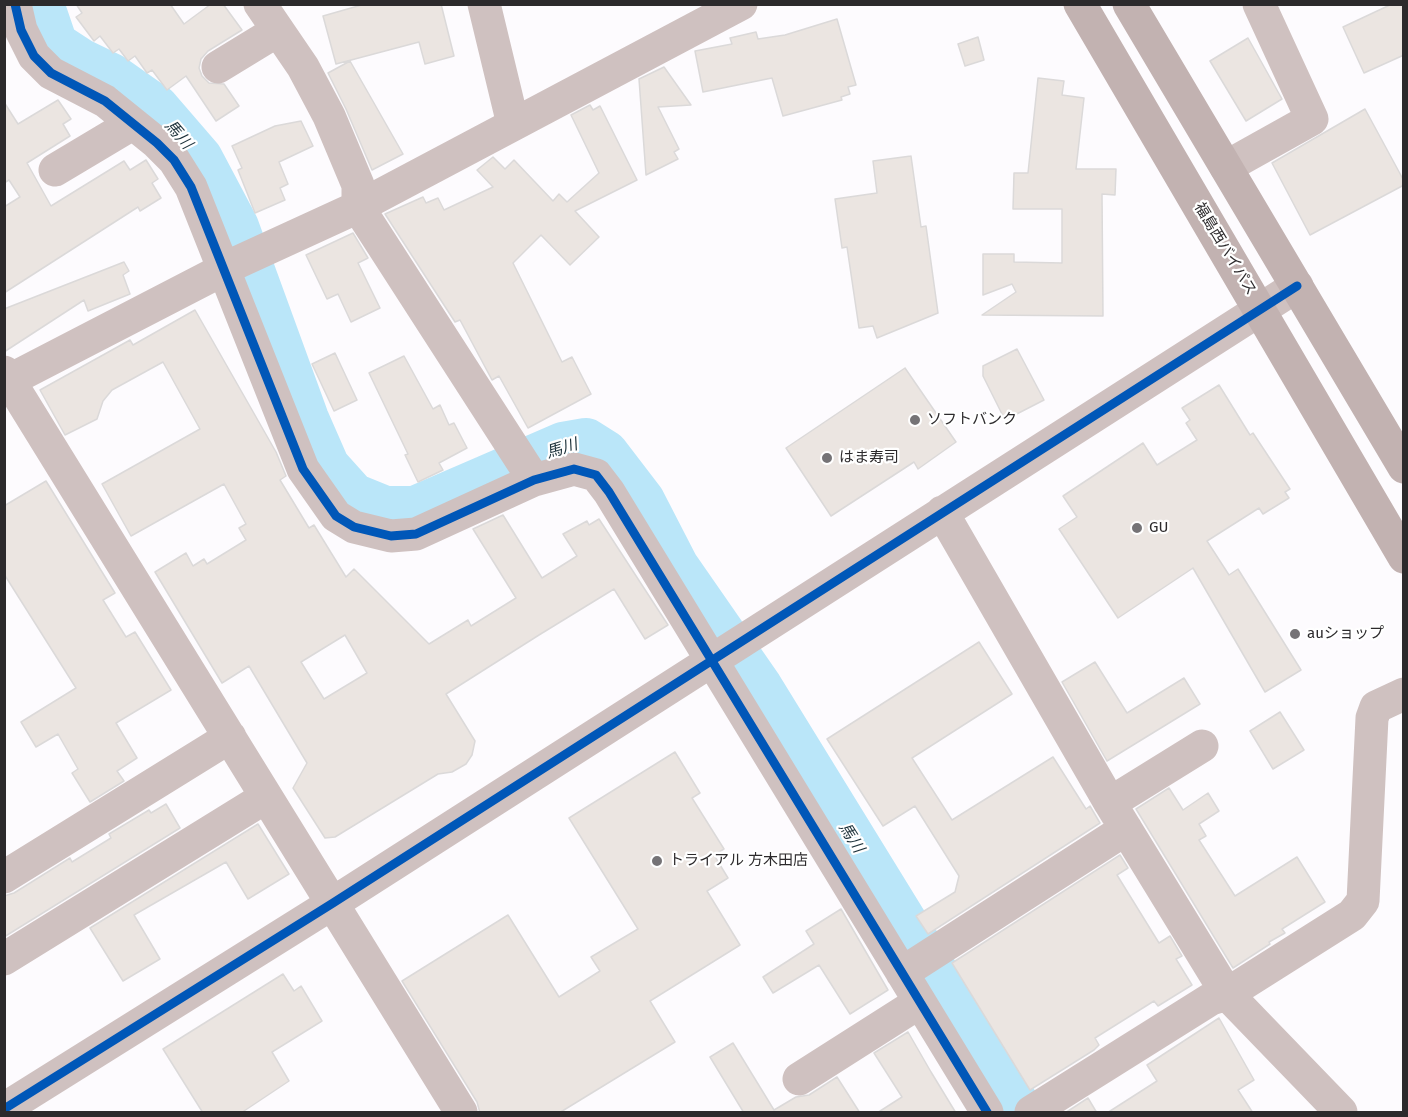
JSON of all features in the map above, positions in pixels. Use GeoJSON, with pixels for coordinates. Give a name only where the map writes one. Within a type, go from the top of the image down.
{"type":"FeatureCollection","features":[{"type":"Feature","properties":{"kind":"highway","name":"福島西バイパス"},"geometry":{"type":"LineString","coordinates":[[1080,4],[1261,309],[1404,557]]}},
{"type":"Feature","properties":{"kind":"highway"},"geometry":{"type":"LineString","coordinates":[[1130,4],[1404,467]]}},
{"type":"Feature","properties":{"kind":"street"},"geometry":{"type":"LineString","coordinates":[[15,4],[21,30],[34,56],[51,73],[105,101],[174,160],[186,178],[230,266],[303,468],[336,516],[354,527],[391,536],[416,534],[526,469],[574,468],[596,475],[715,659],[908,970],[920,1002],[987,1113]]}},
{"type":"Feature","properties":{"kind":"street"},"geometry":{"type":"LineString","coordinates":[[484,4],[513,124]]}},
{"type":"Feature","properties":{"kind":"street"},"geometry":{"type":"LineString","coordinates":[[461,1113],[6,378],[230,266],[358,207],[741,4]]}},
{"type":"Feature","properties":{"kind":"street"},"geometry":{"type":"LineString","coordinates":[[1226,167],[1312,118],[1259,4]]}},
{"type":"Feature","properties":{"kind":"street"},"geometry":{"type":"LineString","coordinates":[[218,67],[268,18],[303,67],[329,116],[358,185],[358,207],[526,469]]}},
{"type":"Feature","properties":{"kind":"street"},"geometry":{"type":"LineString","coordinates":[[55,170],[132,124]]}},
{"type":"Feature","properties":{"kind":"street"},"geometry":{"type":"LineString","coordinates":[[4,1109],[333,903],[1297,286]]}},
{"type":"Feature","properties":{"kind":"street"},"geometry":{"type":"LineString","coordinates":[[942,512],[1118,816],[1227,994],[1341,1113]]}},
{"type":"Feature","properties":{"kind":"street"},"geometry":{"type":"LineString","coordinates":[[1036,1109],[1211,999],[1227,994],[1352,915],[1363,901],[1372,718],[1376,706],[1404,694]]}},
{"type":"Feature","properties":{"kind":"street"},"geometry":{"type":"LineString","coordinates":[[4,877],[230,737]]}},
{"type":"Feature","properties":{"kind":"street"},"geometry":{"type":"LineString","coordinates":[[908,970],[940,949],[1118,816],[1202,746]]}},
{"type":"Feature","properties":{"kind":"street"},"geometry":{"type":"LineString","coordinates":[[4,959],[266,797]]}},
{"type":"Feature","properties":{"kind":"street"},"geometry":{"type":"LineString","coordinates":[[799,1079],[920,1002]]}},
{"type":"Feature","properties":{"kind":"building"},"geometry":{"type":"Polygon","coordinates":[[[76,4],[170,4],[184,24],[211,4],[223,4],[242,30],[208,51],[201,59],[199,68],[202,76],[209,83],[224,84],[239,106],[216,121],[186,76],[167,90],[152,70],[147,73],[135,56],[128,61],[119,49],[113,53],[100,36],[94,41],[76,17],[82,13],[76,4]]]}},
{"type":"Feature","properties":{"kind":"building"},"geometry":{"type":"Polygon","coordinates":[[[365,4],[441,4],[454,56],[425,64],[419,42],[336,64],[323,16],[365,4]]]}},
{"type":"Feature","properties":{"kind":"building"},"geometry":{"type":"Polygon","coordinates":[[[1392,4],[1404,4],[1404,55],[1364,73],[1343,27],[1392,4]]]}},
{"type":"Feature","properties":{"kind":"building"},"geometry":{"type":"Polygon","coordinates":[[[837,19],[856,85],[848,87],[850,94],[841,97],[842,100],[783,116],[772,78],[703,92],[695,51],[732,44],[730,38],[756,32],[758,39],[785,35],[837,19]]]}},
{"type":"Feature","properties":{"kind":"building"},"geometry":{"type":"Polygon","coordinates":[[[978,37],[984,60],[965,66],[958,44],[978,37]]]}},
{"type":"Feature","properties":{"kind":"building"},"geometry":{"type":"Polygon","coordinates":[[[1248,38],[1282,99],[1246,121],[1210,61],[1248,38]]]}},
{"type":"Feature","properties":{"kind":"building"},"geometry":{"type":"Polygon","coordinates":[[[350,61],[403,154],[372,170],[328,73],[350,61]]]}},
{"type":"Feature","properties":{"kind":"building"},"geometry":{"type":"Polygon","coordinates":[[[664,67],[691,105],[658,107],[679,149],[674,152],[678,159],[646,175],[639,79],[664,67]]]}},
{"type":"Feature","properties":{"kind":"building"},"geometry":{"type":"Polygon","coordinates":[[[1038,78],[1064,81],[1062,95],[1084,98],[1076,169],[1116,169],[1115,195],[1102,194],[1103,316],[982,315],[1016,292],[1012,284],[983,295],[983,254],[1014,254],[1014,262],[1062,263],[1062,209],[1013,209],[1014,173],[1028,173],[1038,78]]]}},
{"type":"Feature","properties":{"kind":"building"},"geometry":{"type":"Polygon","coordinates":[[[58,100],[71,119],[63,124],[70,136],[27,163],[51,206],[124,161],[130,170],[146,160],[158,179],[152,183],[161,198],[140,211],[138,207],[4,293],[4,207],[20,197],[9,180],[4,183],[4,102],[18,124],[58,100]]]}},
{"type":"Feature","properties":{"kind":"building"},"geometry":{"type":"Polygon","coordinates":[[[590,105],[593,110],[600,106],[637,180],[575,211],[599,237],[570,265],[541,235],[513,263],[562,362],[572,357],[591,394],[528,428],[499,376],[492,380],[460,320],[455,322],[385,214],[423,197],[426,203],[438,198],[444,210],[493,187],[477,170],[493,157],[505,169],[514,160],[553,201],[559,194],[567,202],[599,173],[571,115],[590,105]]]}},
{"type":"Feature","properties":{"kind":"building"},"geometry":{"type":"Polygon","coordinates":[[[1365,109],[1404,181],[1404,185],[1310,235],[1272,163],[1365,109]]]}},
{"type":"Feature","properties":{"kind":"building"},"geometry":{"type":"Polygon","coordinates":[[[301,121],[313,146],[279,162],[288,184],[280,188],[285,200],[255,213],[238,170],[242,168],[232,146],[275,126],[301,121]]]}},
{"type":"Feature","properties":{"kind":"building"},"geometry":{"type":"Polygon","coordinates":[[[911,156],[921,227],[926,226],[938,313],[877,338],[873,326],[859,328],[847,247],[842,248],[835,199],[877,193],[873,161],[911,156]]]}},
{"type":"Feature","properties":{"kind":"building"},"geometry":{"type":"Polygon","coordinates":[[[353,233],[368,258],[358,263],[380,308],[351,322],[338,294],[327,299],[306,255],[353,233]]]}},
{"type":"Feature","properties":{"kind":"building"},"geometry":{"type":"Polygon","coordinates":[[[124,262],[129,271],[123,275],[130,294],[88,311],[84,300],[4,352],[4,309],[124,262]]]}},
{"type":"Feature","properties":{"kind":"building"},"geometry":{"type":"Polygon","coordinates":[[[195,310],[276,452],[286,476],[280,480],[309,528],[314,525],[346,577],[354,569],[429,644],[468,620],[471,626],[516,598],[473,529],[503,515],[542,578],[577,556],[563,534],[587,521],[589,525],[599,519],[668,625],[645,639],[614,589],[539,635],[446,694],[475,741],[472,755],[466,764],[452,772],[438,774],[335,837],[325,838],[293,788],[307,763],[249,666],[222,683],[155,572],[186,553],[193,566],[204,559],[207,564],[246,540],[239,528],[246,524],[224,484],[131,536],[102,484],[200,429],[163,362],[112,390],[103,401],[97,419],[65,435],[40,390],[130,340],[133,345],[195,310]],[[345,635],[301,662],[324,699],[367,673],[345,635]]]}},
{"type":"Feature","properties":{"kind":"building"},"geometry":{"type":"Polygon","coordinates":[[[1017,349],[1044,400],[1005,420],[983,376],[983,366],[1017,349]]]}},
{"type":"Feature","properties":{"kind":"building"},"geometry":{"type":"Polygon","coordinates":[[[335,353],[357,400],[334,411],[312,364],[335,353]]]}},
{"type":"Feature","properties":{"kind":"building"},"geometry":{"type":"Polygon","coordinates":[[[404,356],[433,409],[440,405],[449,425],[454,423],[467,448],[439,463],[443,470],[418,482],[405,455],[408,454],[369,373],[404,356]]]}},
{"type":"Feature","properties":{"kind":"building"},"geometry":{"type":"Polygon","coordinates":[[[905,368],[956,442],[918,469],[914,462],[831,516],[786,448],[905,368]]]}},
{"type":"Feature","properties":{"kind":"building"},"geometry":{"type":"Polygon","coordinates":[[[1219,385],[1250,435],[1253,433],[1290,489],[1285,492],[1289,498],[1263,514],[1259,508],[1207,541],[1229,575],[1238,569],[1301,670],[1265,692],[1193,568],[1118,618],[1059,529],[1077,517],[1063,496],[1143,443],[1157,465],[1197,440],[1186,423],[1190,420],[1182,408],[1219,385]]]}},
{"type":"Feature","properties":{"kind":"building"},"geometry":{"type":"Polygon","coordinates":[[[46,481],[115,593],[103,600],[126,637],[135,632],[171,690],[116,723],[137,758],[117,771],[124,781],[90,802],[72,773],[78,769],[58,734],[36,747],[21,722],[76,688],[4,574],[4,506],[46,481]]]}},
{"type":"Feature","properties":{"kind":"building"},"geometry":{"type":"Polygon","coordinates":[[[979,642],[1012,694],[912,758],[952,820],[1053,757],[1086,809],[1090,806],[1100,823],[928,934],[916,916],[955,892],[959,876],[915,806],[883,826],[827,739],[979,642]]]}},
{"type":"Feature","properties":{"kind":"building"},"geometry":{"type":"Polygon","coordinates":[[[1095,662],[1127,713],[1184,678],[1200,704],[1107,761],[1062,682],[1095,662]]]}},
{"type":"Feature","properties":{"kind":"building"},"geometry":{"type":"Polygon","coordinates":[[[1280,712],[1304,750],[1273,769],[1250,731],[1280,712]]]}},
{"type":"Feature","properties":{"kind":"building"},"geometry":{"type":"Polygon","coordinates":[[[675,752],[700,793],[692,798],[724,849],[714,855],[728,878],[707,891],[740,945],[650,1001],[675,1042],[559,1113],[480,1113],[477,1102],[402,981],[508,915],[559,997],[600,971],[591,957],[638,929],[569,818],[675,752]]]}},
{"type":"Feature","properties":{"kind":"building"},"geometry":{"type":"Polygon","coordinates":[[[1169,788],[1183,810],[1208,793],[1219,811],[1199,824],[1206,836],[1199,840],[1235,896],[1297,857],[1325,902],[1282,929],[1285,933],[1233,968],[1136,809],[1169,788]]]}},
{"type":"Feature","properties":{"kind":"building"},"geometry":{"type":"Polygon","coordinates":[[[166,804],[180,828],[4,937],[4,896],[14,893],[70,858],[72,862],[111,838],[109,834],[149,810],[151,813],[166,804]]]}},
{"type":"Feature","properties":{"kind":"building"},"geometry":{"type":"Polygon","coordinates":[[[258,824],[289,874],[248,899],[226,862],[134,915],[160,959],[123,981],[90,928],[258,824]]]}},
{"type":"Feature","properties":{"kind":"building"},"geometry":{"type":"Polygon","coordinates":[[[1120,855],[1128,868],[1117,875],[1159,943],[1170,936],[1182,956],[1176,959],[1192,985],[1158,1006],[1154,1001],[1095,1038],[1099,1045],[1094,1050],[1030,1090],[952,963],[1120,855]]]}},
{"type":"Feature","properties":{"kind":"building"},"geometry":{"type":"Polygon","coordinates":[[[841,909],[888,990],[850,1014],[819,965],[773,993],[763,977],[814,944],[806,931],[841,909]]]}},
{"type":"Feature","properties":{"kind":"building"},"geometry":{"type":"Polygon","coordinates":[[[283,974],[294,991],[301,986],[322,1021],[272,1052],[289,1081],[241,1113],[203,1113],[163,1049],[283,974]]]}},
{"type":"Feature","properties":{"kind":"building"},"geometry":{"type":"Polygon","coordinates":[[[1219,1018],[1254,1080],[1238,1090],[1253,1113],[1107,1113],[1157,1081],[1147,1065],[1219,1018]]]}},
{"type":"Feature","properties":{"kind":"building"},"geometry":{"type":"Polygon","coordinates":[[[908,1032],[956,1113],[877,1113],[902,1097],[874,1053],[908,1032]]]}},
{"type":"Feature","properties":{"kind":"building"},"geometry":{"type":"Polygon","coordinates":[[[733,1043],[774,1110],[796,1097],[809,1095],[837,1077],[860,1113],[744,1113],[710,1057],[733,1043]]]}},
{"type":"Feature","properties":{"kind":"building"},"geometry":{"type":"Polygon","coordinates":[[[1088,1098],[1097,1113],[1065,1113],[1088,1098]]]}},
{"type":"Feature","properties":{"kind":"waterway","name":"馬川"},"geometry":{"type":"LineString","coordinates":[[40,4],[54,45],[80,62],[111,77],[155,108],[199,159],[235,227],[305,419],[326,467],[353,497],[385,510],[415,510],[563,446],[586,442],[605,454],[641,501],[675,567],[759,688],[1020,1112]]}},
{"type":"Feature","properties":{"kind":"cycle path"},"geometry":{"type":"LineString","coordinates":[[15,4],[21,30],[34,56],[51,73],[105,101],[157,143],[174,160],[191,187],[303,469],[336,516],[354,527],[391,536],[416,534],[534,480],[574,469],[596,475],[609,492],[987,1112]]}},
{"type":"Feature","properties":{"kind":"cycle path"},"geometry":{"type":"LineString","coordinates":[[4,1109],[333,903],[1297,286]]}},
{"type":"Feature","properties":{"kind":"place","name":"ソフトバンク"},"geometry":{"type":"Point","coordinates":[915,420]}},
{"type":"Feature","properties":{"kind":"place","name":"はま寿司"},"geometry":{"type":"Point","coordinates":[827,458]}},
{"type":"Feature","properties":{"kind":"place","name":"GU"},"geometry":{"type":"Point","coordinates":[1137,528]}},
{"type":"Feature","properties":{"kind":"place","name":"auショップ"},"geometry":{"type":"Point","coordinates":[1295,634]}},
{"type":"Feature","properties":{"kind":"place","name":"トライアル 方木田店"},"geometry":{"type":"Point","coordinates":[657,861]}}]}
